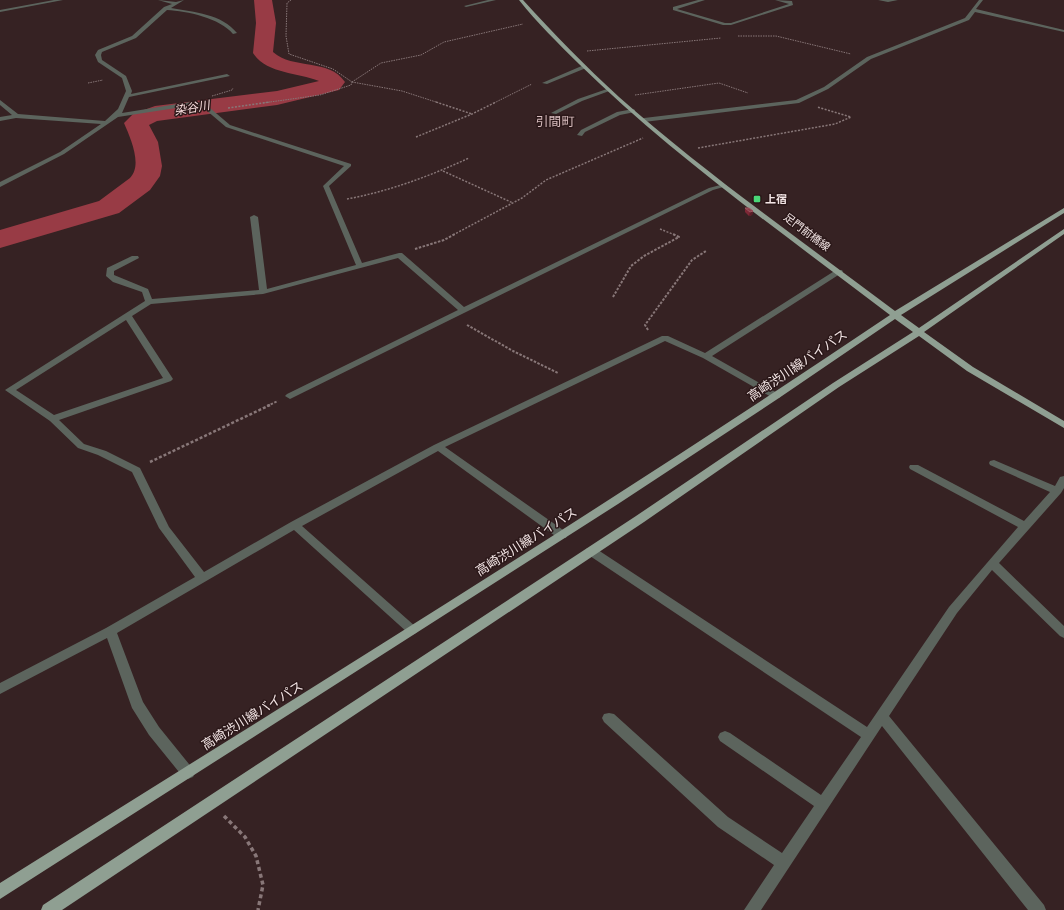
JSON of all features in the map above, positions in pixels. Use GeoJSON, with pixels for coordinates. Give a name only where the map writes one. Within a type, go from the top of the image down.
{"type":"FeatureCollection","features":[{"type":"Feature","properties":{"kind":"main road","name":"足門前橋線"},"geometry":{"type":"LineString","coordinates":[[521,0],[539,21],[584,67],[617,98],[658,131],[679,151],[895,315],[970,369],[1064,425]]}},
{"type":"Feature","properties":{"kind":"main road","name":"高崎渋川線バイパス"},"geometry":{"type":"LineString","coordinates":[[0,892],[562,535],[776,396],[895,315],[1064,210]]}},
{"type":"Feature","properties":{"kind":"main road"},"geometry":{"type":"LineString","coordinates":[[49,910],[919,332],[1064,231]]}},
{"type":"Feature","properties":{"kind":"street"},"geometry":{"type":"LineString","coordinates":[[0,11],[61,0]]}},
{"type":"Feature","properties":{"kind":"street"},"geometry":{"type":"LineString","coordinates":[[160,0],[179,1]]}},
{"type":"Feature","properties":{"kind":"street"},"geometry":{"type":"LineString","coordinates":[[466,6],[494,0]]}},
{"type":"Feature","properties":{"kind":"street"},"geometry":{"type":"LineString","coordinates":[[689,0],[696,2]]}},
{"type":"Feature","properties":{"kind":"street"},"geometry":{"type":"LineString","coordinates":[[703,0],[675,8],[675,10],[725,24],[731,24],[791,5],[790,2],[776,0]]}},
{"type":"Feature","properties":{"kind":"street"},"geometry":{"type":"LineString","coordinates":[[880,0],[888,2],[896,0]]}},
{"type":"Feature","properties":{"kind":"street"},"geometry":{"type":"LineString","coordinates":[[644,120],[797,102],[826,88],[869,58],[967,19],[972,10],[981,0]]}},
{"type":"Feature","properties":{"kind":"street"},"geometry":{"type":"LineString","coordinates":[[0,185],[62,153],[117,115],[121,110],[129,91],[124,77],[100,61],[98,55],[100,51],[134,37],[166,8],[179,1]]}},
{"type":"Feature","properties":{"kind":"street"},"geometry":{"type":"LineString","coordinates":[[166,8],[226,23],[232,27],[235,33]]}},
{"type":"Feature","properties":{"kind":"street"},"geometry":{"type":"LineString","coordinates":[[972,10],[1064,31]]}},
{"type":"Feature","properties":{"kind":"street"},"geometry":{"type":"LineString","coordinates":[[544,83],[584,67]]}},
{"type":"Feature","properties":{"kind":"street"},"geometry":{"type":"LineString","coordinates":[[127,96],[227,76]]}},
{"type":"Feature","properties":{"kind":"street"},"geometry":{"type":"LineString","coordinates":[[554,113],[580,100],[609,90]]}},
{"type":"Feature","properties":{"kind":"street"},"geometry":{"type":"LineString","coordinates":[[0,102],[16,116]]}},
{"type":"Feature","properties":{"kind":"street"},"geometry":{"type":"LineString","coordinates":[[117,115],[196,103],[208,109],[228,126],[349,165],[326,186],[360,266]]}},
{"type":"Feature","properties":{"kind":"street"},"geometry":{"type":"LineString","coordinates":[[580,135],[583,131],[619,113],[633,111]]}},
{"type":"Feature","properties":{"kind":"street"},"geometry":{"type":"LineString","coordinates":[[0,119],[16,116],[106,123]]}},
{"type":"Feature","properties":{"kind":"street"},"geometry":{"type":"LineString","coordinates":[[290,396],[711,189],[724,186]]}},
{"type":"Feature","properties":{"kind":"street"},"geometry":{"type":"LineString","coordinates":[[254,217],[263,292]]}},
{"type":"Feature","properties":{"kind":"street"},"geometry":{"type":"LineString","coordinates":[[203,579],[164,528],[136,470],[102,453],[81,446],[53,419],[10,390],[149,302],[263,292],[399,255],[464,311]]}},
{"type":"Feature","properties":{"kind":"street"},"geometry":{"type":"LineString","coordinates":[[135,258],[110,270],[110,276],[116,280],[145,291],[149,302]]}},
{"type":"Feature","properties":{"kind":"street"},"geometry":{"type":"LineString","coordinates":[[706,356],[839,272]]}},
{"type":"Feature","properties":{"kind":"street"},"geometry":{"type":"LineString","coordinates":[[53,419],[168,379],[128,316]]}},
{"type":"Feature","properties":{"kind":"street"},"geometry":{"type":"LineString","coordinates":[[0,689],[110,631],[295,525],[438,447],[665,338],[706,356],[776,396]]}},
{"type":"Feature","properties":{"kind":"street"},"geometry":{"type":"LineString","coordinates":[[438,447],[562,535]]}},
{"type":"Feature","properties":{"kind":"street"},"geometry":{"type":"LineString","coordinates":[[994,463],[1057,491]]}},
{"type":"Feature","properties":{"kind":"street"},"geometry":{"type":"LineString","coordinates":[[914,467],[1025,526]]}},
{"type":"Feature","properties":{"kind":"street"},"geometry":{"type":"LineString","coordinates":[[752,910],[953,610],[992,563],[1057,491],[1064,479]]}},
{"type":"Feature","properties":{"kind":"street"},"geometry":{"type":"LineString","coordinates":[[295,525],[412,630]]}},
{"type":"Feature","properties":{"kind":"street"},"geometry":{"type":"LineString","coordinates":[[591,551],[869,735]]}},
{"type":"Feature","properties":{"kind":"street"},"geometry":{"type":"LineString","coordinates":[[992,563],[1064,633]]}},
{"type":"Feature","properties":{"kind":"street"},"geometry":{"type":"LineString","coordinates":[[110,631],[137,704],[154,731],[188,772]]}},
{"type":"Feature","properties":{"kind":"street"},"geometry":{"type":"LineString","coordinates":[[882,716],[1038,910]]}},
{"type":"Feature","properties":{"kind":"street"},"geometry":{"type":"LineString","coordinates":[[609,718],[723,822],[784,863]]}},
{"type":"Feature","properties":{"kind":"street"},"geometry":{"type":"LineString","coordinates":[[724,737],[823,804]]}},
{"type":"Feature","properties":{"kind":"path"},"geometry":{"type":"LineString","coordinates":[[291,0],[287,3],[286,36],[289,54],[337,71],[346,76],[352,82],[402,91],[472,114]]}},
{"type":"Feature","properties":{"kind":"path"},"geometry":{"type":"LineString","coordinates":[[208,109],[248,106],[320,95],[351,85],[352,82],[381,63],[421,55],[444,42],[539,21]]}},
{"type":"Feature","properties":{"kind":"path"},"geometry":{"type":"LineString","coordinates":[[734,37],[764,35],[776,36],[869,58]]}},
{"type":"Feature","properties":{"kind":"path"},"geometry":{"type":"LineString","coordinates":[[570,53],[726,38]]}},
{"type":"Feature","properties":{"kind":"path"},"geometry":{"type":"LineString","coordinates":[[617,98],[720,83],[783,104]]}},
{"type":"Feature","properties":{"kind":"path"},"geometry":{"type":"LineString","coordinates":[[416,137],[472,114],[533,84]]}},
{"type":"Feature","properties":{"kind":"path"},"geometry":{"type":"LineString","coordinates":[[679,151],[835,124],[852,117],[797,102]]}},
{"type":"Feature","properties":{"kind":"path"},"geometry":{"type":"LineString","coordinates":[[399,255],[401,252],[444,240],[513,203],[546,180],[658,131]]}},
{"type":"Feature","properties":{"kind":"path"},"geometry":{"type":"LineString","coordinates":[[333,202],[393,189],[443,171],[469,158]]}},
{"type":"Feature","properties":{"kind":"path"},"geometry":{"type":"LineString","coordinates":[[443,171],[513,203]]}},
{"type":"Feature","properties":{"kind":"path"},"geometry":{"type":"LineString","coordinates":[[613,296],[631,266],[644,256],[679,237],[644,222]]}},
{"type":"Feature","properties":{"kind":"path"},"geometry":{"type":"LineString","coordinates":[[665,338],[648,330],[644,325],[692,260],[706,251]]}},
{"type":"Feature","properties":{"kind":"path"},"geometry":{"type":"LineString","coordinates":[[452,316],[513,351],[575,380]]}},
{"type":"Feature","properties":{"kind":"path"},"geometry":{"type":"LineString","coordinates":[[136,470],[290,396]]}},
{"type":"Feature","properties":{"kind":"path"},"geometry":{"type":"LineString","coordinates":[[211,802],[245,837],[256,856],[263,885],[258,910]]}},
{"type":"Feature","properties":{"kind":"building"},"geometry":{"type":"Polygon","coordinates":[[[745,208],[749,208],[753,211],[750,212],[745,208]]]}},
{"type":"Feature","properties":{"kind":"waterway","name":"染谷川"},"geometry":{"type":"LineString","coordinates":[[0,239],[109,207],[140,184],[147,176],[149,166],[145,142],[136,123],[148,116],[155,113],[277,98],[331,85],[334,82],[327,77],[318,73],[277,62],[263,53],[266,23],[263,0]]}},
{"type":"Feature","properties":{"kind":"place","name":"上宿"},"geometry":{"type":"Point","coordinates":[757,199]}},
{"type":"Feature","properties":{"kind":"district","name":"引間町"},"geometry":{"type":"Point","coordinates":[555,121]}}]}
